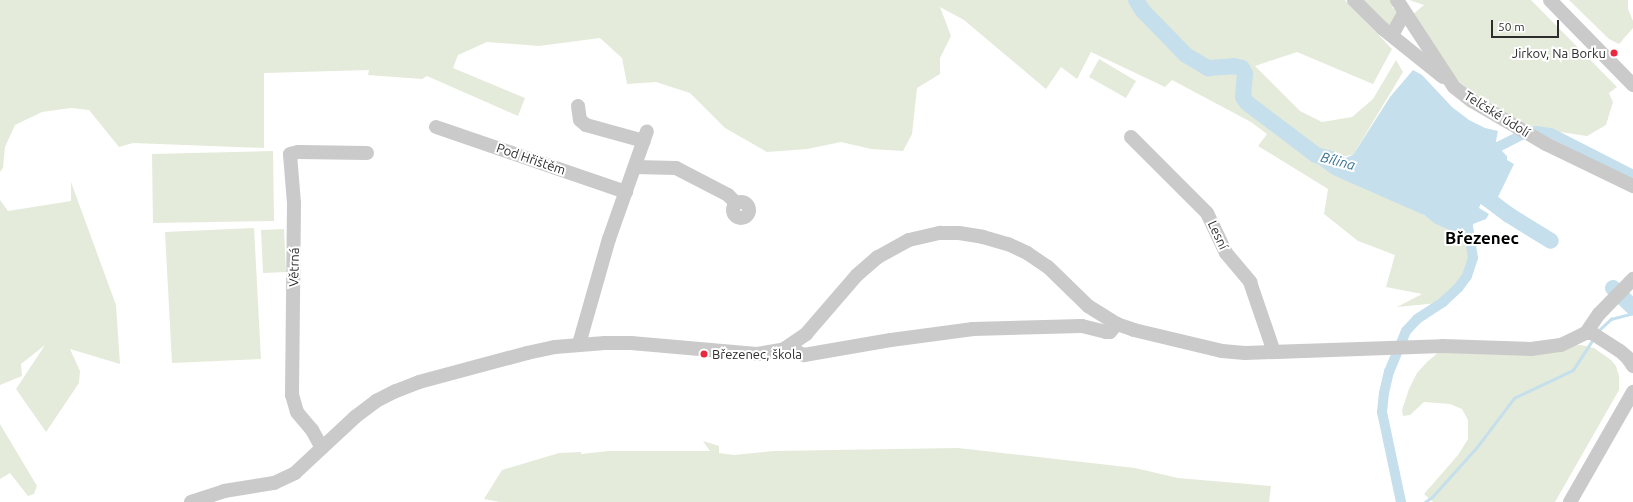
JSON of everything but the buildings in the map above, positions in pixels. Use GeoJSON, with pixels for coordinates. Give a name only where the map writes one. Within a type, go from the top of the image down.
{"type":"FeatureCollection","features":[{"type":"Feature","properties":{"kind":"street"},"geometry":{"type":"LineString","coordinates":[[1354,0],[1392,35],[1454,87]]}},
{"type":"Feature","properties":{"kind":"street","name":"Telčské údolí"},"geometry":{"type":"LineString","coordinates":[[1397,0],[1454,87],[1472,101],[1536,139],[1633,186]]}},
{"type":"Feature","properties":{"kind":"street"},"geometry":{"type":"LineString","coordinates":[[1550,0],[1633,85]]}},
{"type":"Feature","properties":{"kind":"street"},"geometry":{"type":"LineString","coordinates":[[1392,35],[1405,12]]}},
{"type":"Feature","properties":{"kind":"street"},"geometry":{"type":"LineString","coordinates":[[578,106],[580,120],[586,125],[646,136],[609,240],[580,344]]}},
{"type":"Feature","properties":{"kind":"street","name":"Pod Hřištěm"},"geometry":{"type":"LineString","coordinates":[[436,127],[626,192]]}},
{"type":"Feature","properties":{"kind":"street","name":"Lesní"},"geometry":{"type":"LineString","coordinates":[[1131,137],[1208,213],[1226,253],[1250,282],[1274,352]]}},
{"type":"Feature","properties":{"kind":"street","name":"Větrná"},"geometry":{"type":"LineString","coordinates":[[322,448],[312,430],[297,412],[292,395],[294,204],[290,154],[298,152],[367,153]]}},
{"type":"Feature","properties":{"kind":"street"},"geometry":{"type":"LineString","coordinates":[[635,167],[676,168],[728,195],[736,203]]}},
{"type":"Feature","properties":{"kind":"street"},"geometry":{"type":"LineString","coordinates":[[191,502],[211,494],[274,483],[283,479],[304,467],[355,417],[376,401],[419,382],[527,353],[580,344],[631,343],[757,354],[775,352],[792,345],[806,334],[857,275],[878,257],[909,240],[940,233],[959,233],[983,237],[1008,244],[1028,253],[1048,267],[1088,306],[1117,324],[1134,330],[1222,351],[1245,353],[1389,347],[1531,349],[1561,345],[1592,334]]}},
{"type":"Feature","properties":{"kind":"street"},"geometry":{"type":"LineString","coordinates":[[1592,334],[1599,314],[1624,288]]}},
{"type":"Feature","properties":{"kind":"street"},"geometry":{"type":"LineString","coordinates":[[792,345],[797,352],[804,355],[891,340],[973,329],[1082,326],[1110,332],[1117,324]]}},
{"type":"Feature","properties":{"kind":"street"},"geometry":{"type":"LineString","coordinates":[[1592,334],[1627,357],[1633,366]]}},
{"type":"Feature","properties":{"kind":"street"},"geometry":{"type":"LineString","coordinates":[[1570,502],[1633,392]]}},
{"type":"Feature","properties":{"kind":"green space"},"geometry":{"type":"Polygon","coordinates":[[[0,0],[1345,0],[1392,49],[1373,84],[1297,52],[1255,66],[1300,111],[1322,122],[1352,117],[1373,99],[1396,60],[1403,72],[1353,155],[1339,157],[1435,223],[1449,230],[1467,233],[1471,257],[1463,278],[1456,288],[1438,303],[1397,307],[1422,294],[1386,287],[1395,255],[1358,241],[1324,214],[1328,189],[1258,146],[1267,134],[1251,122],[1172,80],[1165,87],[1091,52],[1077,79],[1061,67],[1046,89],[964,20],[940,7],[951,36],[940,58],[940,74],[917,88],[912,134],[903,151],[871,149],[841,142],[807,149],[767,152],[725,128],[690,93],[656,82],[627,84],[622,58],[600,38],[539,46],[487,42],[458,55],[453,68],[525,98],[518,116],[427,76],[422,79],[368,75],[369,70],[264,73],[264,148],[133,143],[119,147],[89,110],[71,108],[42,112],[15,125],[5,147],[3,168],[0,172],[0,0]]]}},
{"type":"Feature","properties":{"kind":"green space"},"geometry":{"type":"Polygon","coordinates":[[[1359,0],[1393,0],[1395,3],[1392,8],[1401,11],[1389,28],[1359,0]]]}},
{"type":"Feature","properties":{"kind":"green space"},"geometry":{"type":"Polygon","coordinates":[[[1409,0],[1531,0],[1617,87],[1609,93],[1613,102],[1606,125],[1587,136],[1527,127],[1475,96],[1450,73],[1412,15],[1424,5],[1409,0]]]}},
{"type":"Feature","properties":{"kind":"green space"},"geometry":{"type":"Polygon","coordinates":[[[1569,0],[1628,0],[1628,9],[1633,21],[1633,28],[1619,44],[1609,39],[1569,0]]]}},
{"type":"Feature","properties":{"kind":"green space"},"geometry":{"type":"Polygon","coordinates":[[[1099,59],[1136,81],[1126,98],[1089,77],[1099,59]]]}},
{"type":"Feature","properties":{"kind":"green space"},"geometry":{"type":"Polygon","coordinates":[[[273,151],[274,221],[153,223],[152,154],[273,151]]]}},
{"type":"Feature","properties":{"kind":"green space"},"geometry":{"type":"Polygon","coordinates":[[[71,182],[116,305],[120,364],[70,349],[80,371],[79,383],[46,432],[16,389],[45,345],[21,364],[22,376],[0,385],[0,200],[8,211],[71,201],[71,182]]]}},
{"type":"Feature","properties":{"kind":"green space"},"geometry":{"type":"Polygon","coordinates":[[[254,228],[261,359],[172,363],[165,232],[254,228]]]}},
{"type":"Feature","properties":{"kind":"green space"},"geometry":{"type":"Polygon","coordinates":[[[284,229],[286,272],[263,273],[261,230],[284,229]]]}},
{"type":"Feature","properties":{"kind":"green space"},"geometry":{"type":"Polygon","coordinates":[[[1581,345],[1594,348],[1611,360],[1616,366],[1619,376],[1619,390],[1555,502],[1433,502],[1424,494],[1458,455],[1468,439],[1468,420],[1462,409],[1450,404],[1424,402],[1410,415],[1403,416],[1402,410],[1409,389],[1417,373],[1427,362],[1441,350],[1581,345]]]}},
{"type":"Feature","properties":{"kind":"green space"},"geometry":{"type":"Polygon","coordinates":[[[0,424],[37,486],[34,494],[28,496],[10,473],[0,479],[0,424]]]}},
{"type":"Feature","properties":{"kind":"green space"},"geometry":{"type":"Polygon","coordinates":[[[703,441],[719,446],[719,453],[734,455],[773,451],[958,448],[1135,468],[1178,478],[1271,486],[1269,502],[500,502],[484,499],[502,470],[559,453],[581,452],[581,454],[608,451],[710,451],[703,441]]]}},
{"type":"Feature","properties":{"kind":"water"},"geometry":{"type":"Polygon","coordinates":[[[1413,70],[1422,75],[1452,107],[1469,120],[1485,128],[1498,131],[1496,141],[1498,147],[1507,156],[1507,160],[1514,164],[1498,197],[1471,181],[1467,186],[1492,208],[1481,203],[1479,208],[1489,214],[1486,219],[1473,224],[1470,233],[1449,230],[1434,223],[1424,215],[1333,175],[1315,162],[1316,155],[1321,150],[1330,150],[1339,157],[1345,158],[1353,155],[1390,97],[1413,70]]]}},
{"type":"Feature","properties":{"kind":"waterway","name":"Bílina"},"geometry":{"type":"LineString","coordinates":[[1136,0],[1143,11],[1186,55],[1208,68],[1234,66],[1242,68],[1245,74],[1243,97],[1247,103],[1316,155],[1337,161]]}},
{"type":"Feature","properties":{"kind":"waterway"},"geometry":{"type":"LineString","coordinates":[[1489,156],[1498,147],[1526,133],[1536,131],[1551,133],[1633,175]]}},
{"type":"Feature","properties":{"kind":"waterway","name":"Bílina"},"geometry":{"type":"LineString","coordinates":[[1448,180],[1465,182],[1509,215],[1551,241]]}},
{"type":"Feature","properties":{"kind":"waterway"},"geometry":{"type":"LineString","coordinates":[[1401,502],[1382,412],[1384,393],[1389,372],[1406,331],[1417,319],[1443,302],[1458,288],[1467,276],[1473,258],[1467,221]]}},
{"type":"Feature","properties":{"kind":"waterway","name":"Bílina"},"geometry":{"type":"LineString","coordinates":[[1613,288],[1633,307]]}},
{"type":"Feature","properties":{"kind":"waterway"},"geometry":{"type":"LineString","coordinates":[[1598,331],[1611,319],[1633,313]]}},
{"type":"Feature","properties":{"kind":"waterway"},"geometry":{"type":"LineString","coordinates":[[1425,502],[1432,497],[1477,447],[1514,398],[1573,370],[1593,339]]}},
{"type":"Feature","properties":{"kind":"place","name":"Jirkov, Na Borku"},"geometry":{"type":"Point","coordinates":[1614,53]}},
{"type":"Feature","properties":{"kind":"place","name":"Březenec, škola"},"geometry":{"type":"Point","coordinates":[704,354]}},
{"type":"Feature","properties":{"kind":"district","name":"Březenec"},"geometry":{"type":"Point","coordinates":[1482,238]}}]}
